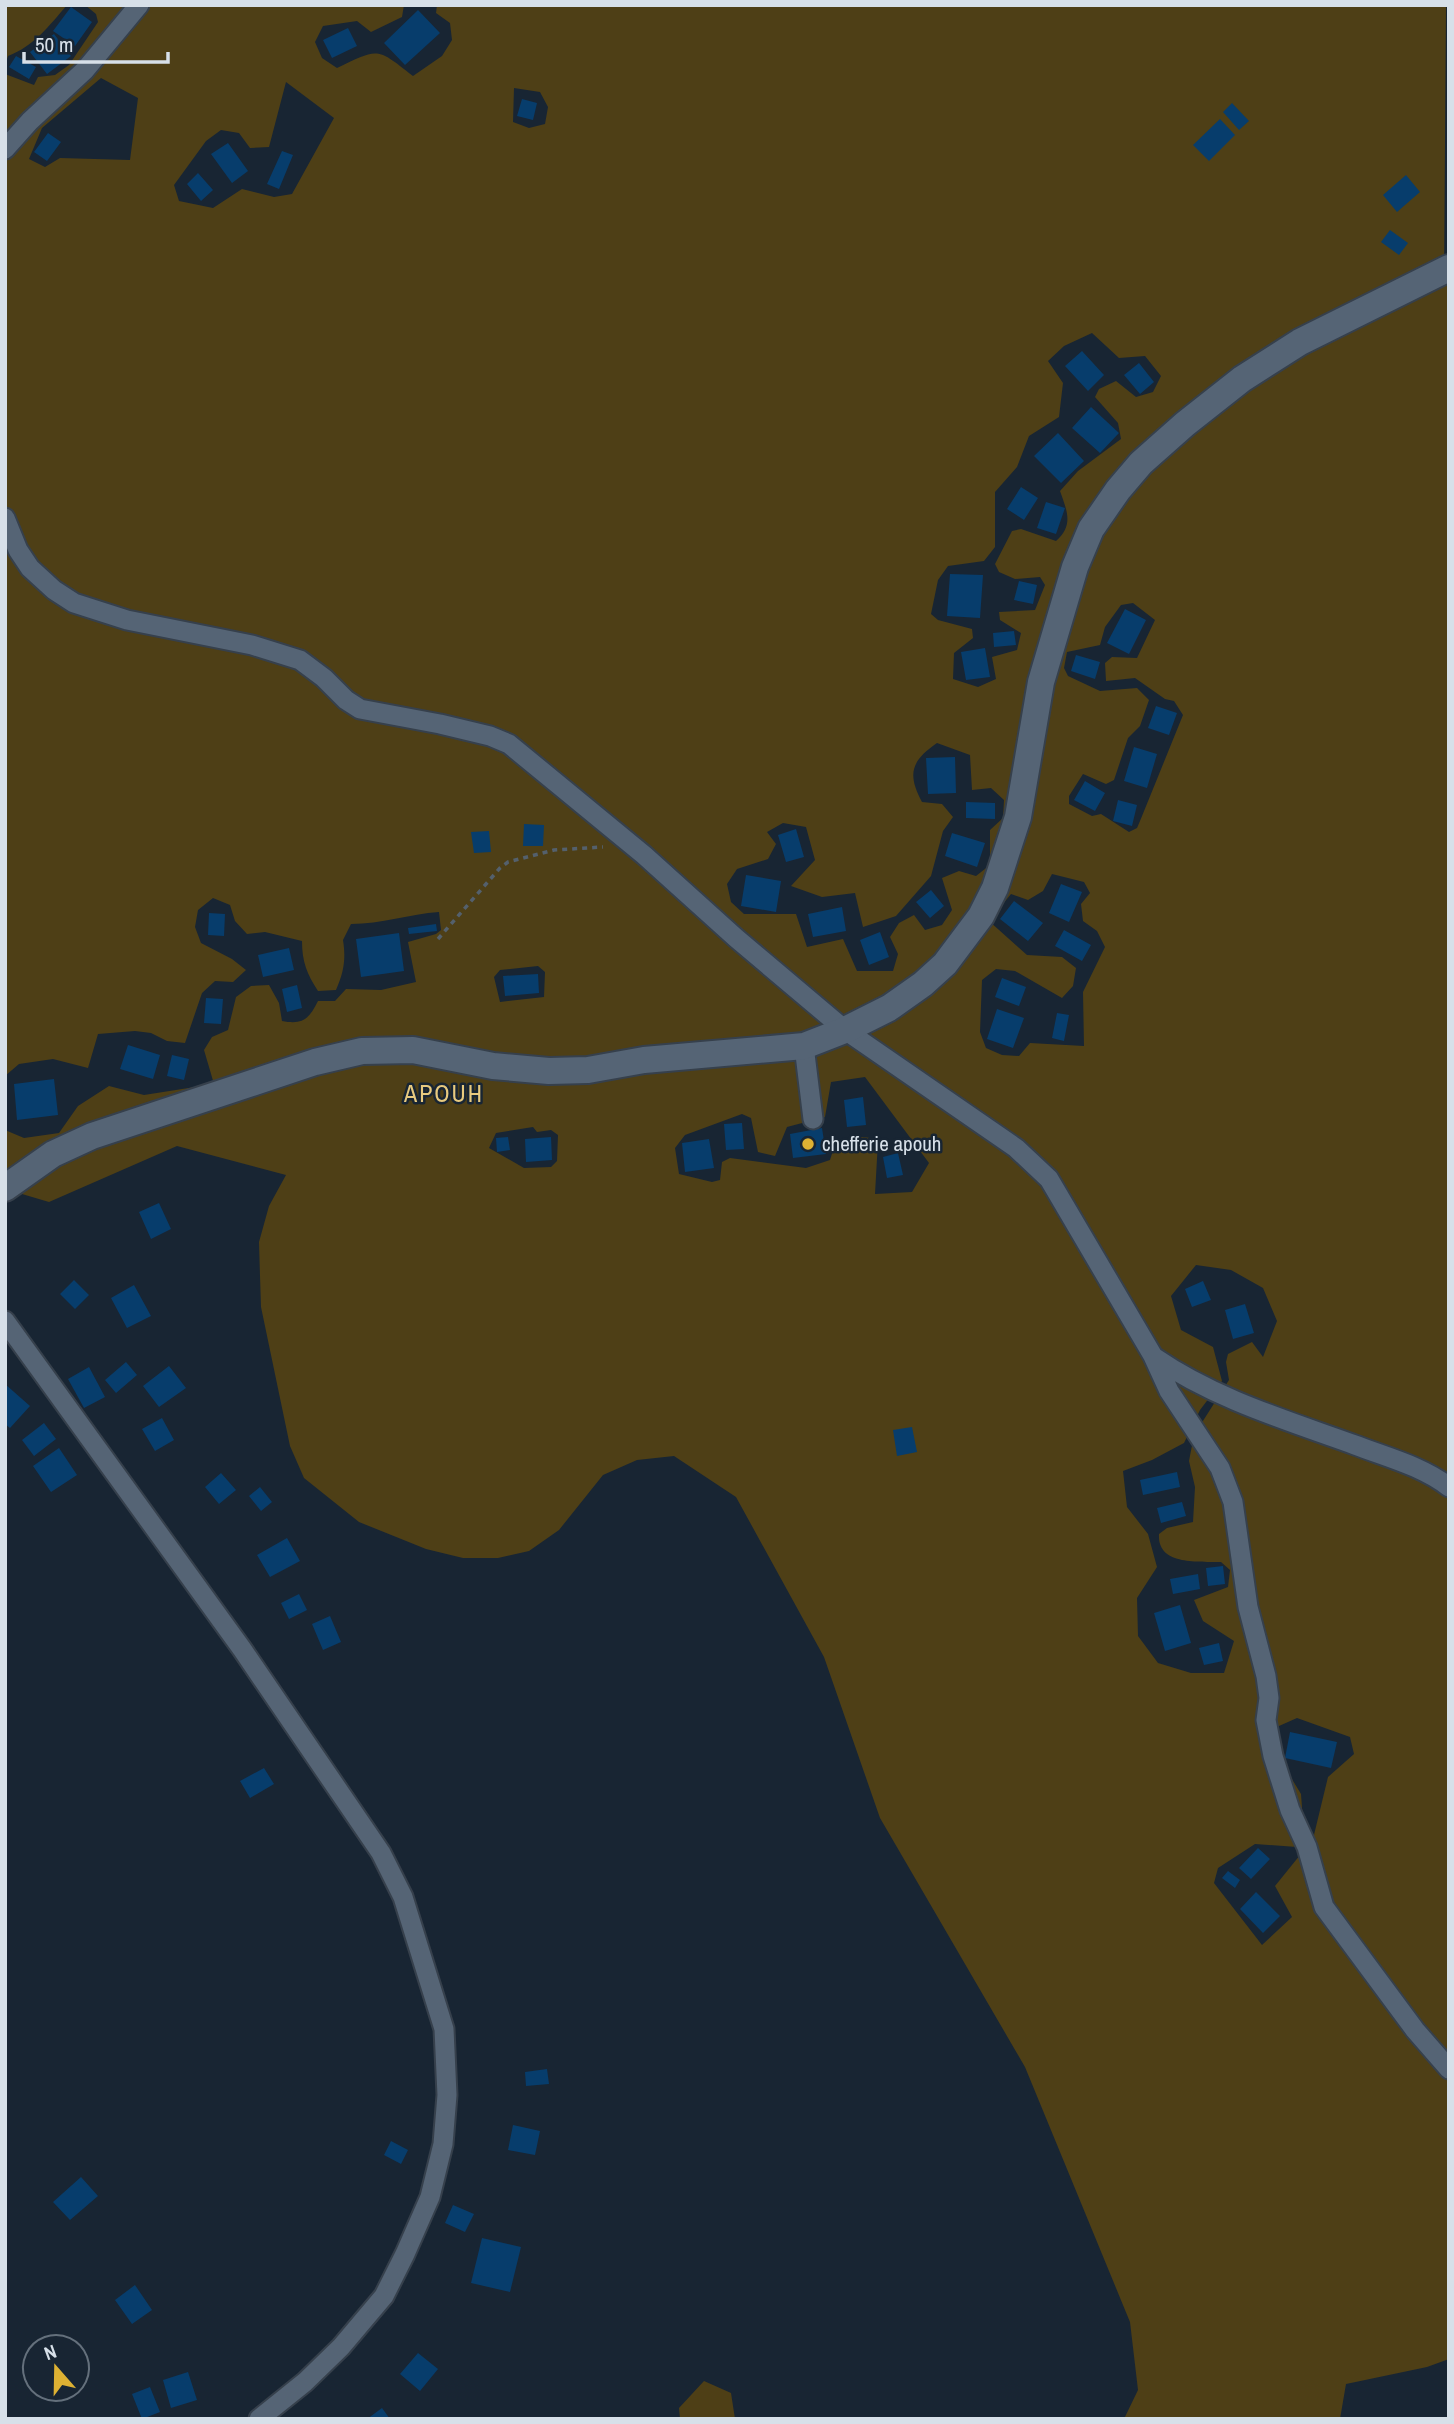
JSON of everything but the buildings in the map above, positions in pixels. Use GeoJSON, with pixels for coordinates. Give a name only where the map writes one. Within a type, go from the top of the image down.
{"type":"FeatureCollection","features":[{"type":"Feature","properties":{"kind":"street"},"geometry":{"type":"LineString","coordinates":[[5,149],[30,121],[85,70],[139,5]]}},
{"type":"Feature","properties":{"kind":"street"},"geometry":{"type":"LineString","coordinates":[[5,1188],[53,1154],[92,1136],[315,1062],[362,1051],[413,1050],[493,1066],[549,1071],[588,1070],[644,1060],[804,1046],[845,1030],[889,1008],[923,984],[945,964],[981,916],[995,888],[1018,817],[1041,682],[1075,567],[1091,529],[1118,490],[1141,463],[1242,379],[1300,342],[1449,268]]}},
{"type":"Feature","properties":{"kind":"street"},"geometry":{"type":"LineString","coordinates":[[5,517],[18,550],[30,568],[54,590],[74,603],[127,620],[252,645],[300,660],[360,709],[452,727],[490,736],[509,744],[644,855],[736,938],[845,1030],[1016,1148],[1037,1166],[1049,1179],[1153,1356],[1169,1391],[1220,1468],[1233,1502],[1248,1606],[1266,1676],[1269,1698],[1266,1720],[1273,1756],[1290,1810],[1307,1847],[1324,1907],[1415,2030],[1449,2069]]}},
{"type":"Feature","properties":{"kind":"street"},"geometry":{"type":"LineString","coordinates":[[804,1046],[813,1119]]}},
{"type":"Feature","properties":{"kind":"street"},"geometry":{"type":"LineString","coordinates":[[5,1321],[242,1648],[381,1853],[403,1897],[444,2029],[447,2095],[443,2144],[430,2197],[405,2254],[384,2297],[341,2347],[305,2382],[259,2419]]}},
{"type":"Feature","properties":{"kind":"street"},"geometry":{"type":"LineString","coordinates":[[1153,1356],[1227,1399],[1405,1464],[1449,1487]]}},
{"type":"Feature","properties":{"kind":"path"},"geometry":{"type":"LineString","coordinates":[[438,939],[500,867],[508,862],[554,850],[585,847],[624,848],[644,855]]}},
{"type":"Feature","properties":{"kind":"shaded area"},"geometry":{"type":"Polygon","coordinates":[[[5,5],[67,5],[33,41],[8,56],[5,65],[5,5]]]}},
{"type":"Feature","properties":{"kind":"shaded area"},"geometry":{"type":"Polygon","coordinates":[[[85,5],[404,5],[402,17],[371,32],[357,21],[323,26],[315,42],[322,58],[337,68],[361,57],[377,54],[384,55],[413,76],[442,56],[452,40],[450,23],[436,13],[437,5],[1446,5],[1444,282],[1449,286],[1449,2359],[1427,2367],[1346,2384],[1340,2419],[1124,2419],[1138,2390],[1130,2322],[1025,2067],[880,1818],[824,1657],[736,1497],[674,1456],[637,1460],[603,1475],[559,1530],[529,1551],[498,1558],[463,1558],[426,1549],[359,1522],[304,1478],[290,1446],[261,1307],[259,1242],[269,1206],[286,1175],[177,1146],[49,1202],[5,1189],[5,1130],[24,1138],[59,1133],[78,1106],[109,1086],[144,1095],[214,1084],[204,1050],[212,1037],[228,1030],[236,997],[251,986],[269,985],[279,1003],[282,1021],[300,1021],[312,1012],[318,1001],[335,1001],[346,989],[381,990],[416,982],[408,942],[441,930],[439,912],[351,924],[343,940],[344,965],[336,990],[318,991],[306,967],[302,941],[265,932],[247,934],[235,921],[230,905],[213,898],[198,910],[195,927],[201,943],[232,959],[246,970],[233,982],[215,981],[202,993],[185,1043],[167,1041],[151,1033],[135,1031],[98,1034],[88,1068],[53,1059],[19,1064],[5,1076],[5,74],[34,85],[38,77],[55,75],[69,65],[98,22],[96,14],[85,5]],[[101,78],[42,128],[29,159],[45,167],[60,158],[130,160],[138,98],[101,78]],[[286,82],[269,147],[250,148],[239,133],[221,130],[206,141],[174,185],[179,201],[213,208],[242,189],[274,197],[292,194],[334,118],[286,82]],[[514,88],[513,122],[529,128],[545,124],[548,107],[540,92],[514,88]],[[1092,333],[1064,346],[1048,361],[1063,383],[1059,417],[1029,436],[1017,467],[995,492],[995,547],[984,561],[948,566],[938,580],[931,614],[938,620],[972,629],[973,638],[954,653],[953,679],[978,687],[996,679],[992,657],[1017,650],[1021,633],[1000,620],[999,612],[1035,610],[1045,585],[1040,577],[1015,579],[999,572],[995,564],[1012,531],[1021,529],[1056,541],[1062,535],[1067,523],[1067,511],[1060,491],[1078,471],[1121,439],[1118,423],[1095,397],[1099,389],[1116,381],[1136,397],[1153,392],[1161,376],[1145,356],[1119,358],[1092,333]],[[1133,603],[1121,605],[1105,627],[1100,645],[1067,652],[1064,668],[1068,676],[1100,691],[1137,688],[1149,700],[1140,726],[1128,738],[1114,780],[1106,784],[1083,774],[1069,796],[1069,804],[1092,816],[1101,814],[1129,832],[1137,828],[1183,715],[1174,701],[1165,699],[1135,678],[1106,681],[1105,663],[1112,657],[1137,658],[1155,620],[1133,603]],[[937,743],[917,762],[914,784],[922,802],[942,804],[953,817],[943,831],[931,876],[896,916],[863,927],[855,893],[822,897],[791,886],[815,860],[806,827],[783,823],[767,832],[776,844],[768,859],[737,869],[727,884],[731,902],[744,914],[796,914],[807,947],[843,939],[857,971],[893,971],[898,954],[890,937],[899,923],[914,915],[925,930],[942,925],[952,910],[942,878],[959,871],[976,876],[990,865],[990,830],[1003,818],[1004,800],[991,788],[972,790],[970,755],[937,743]],[[1052,874],[1043,891],[1028,900],[1011,894],[989,921],[1027,955],[1062,957],[1076,968],[1073,986],[1062,998],[1015,971],[996,969],[982,980],[980,1032],[986,1048],[1002,1055],[1019,1056],[1030,1043],[1084,1046],[1083,992],[1105,947],[1097,931],[1083,921],[1081,904],[1090,893],[1084,882],[1052,874]],[[538,966],[500,970],[494,977],[500,1002],[544,997],[545,972],[538,966]],[[865,1077],[831,1082],[825,1117],[787,1127],[775,1156],[758,1152],[751,1118],[742,1114],[685,1135],[675,1148],[679,1174],[712,1182],[720,1180],[722,1162],[730,1158],[806,1168],[830,1160],[835,1144],[857,1137],[878,1141],[875,1194],[912,1192],[929,1163],[865,1077]],[[533,1127],[496,1133],[489,1148],[524,1168],[551,1167],[557,1161],[558,1135],[551,1130],[537,1132],[533,1127]],[[1196,1265],[1171,1296],[1181,1330],[1213,1347],[1222,1381],[1200,1410],[1184,1443],[1152,1460],[1123,1471],[1127,1507],[1148,1534],[1157,1567],[1137,1598],[1138,1636],[1158,1663],[1191,1673],[1224,1673],[1234,1641],[1203,1621],[1194,1600],[1228,1587],[1230,1570],[1221,1562],[1172,1557],[1160,1544],[1159,1534],[1167,1528],[1193,1522],[1195,1487],[1189,1461],[1194,1435],[1229,1380],[1226,1362],[1228,1354],[1252,1342],[1263,1357],[1277,1321],[1263,1288],[1231,1270],[1196,1265]],[[1297,1718],[1279,1726],[1275,1751],[1301,1794],[1304,1834],[1297,1847],[1255,1844],[1218,1868],[1214,1883],[1262,1945],[1292,1917],[1275,1886],[1313,1839],[1328,1777],[1354,1754],[1350,1737],[1297,1718]]]}},
{"type":"Feature","properties":{"kind":"shaded area"},"geometry":{"type":"Polygon","coordinates":[[[704,2381],[731,2393],[735,2419],[680,2419],[679,2408],[704,2381]]]}},
{"type":"Feature","properties":{"kind":"place","name":"chefferie apouh"},"geometry":{"type":"Point","coordinates":[808,1144]}},
{"type":"Feature","properties":{"kind":"district","name":"APOUH"},"geometry":{"type":"Point","coordinates":[444,1094]}}]}
